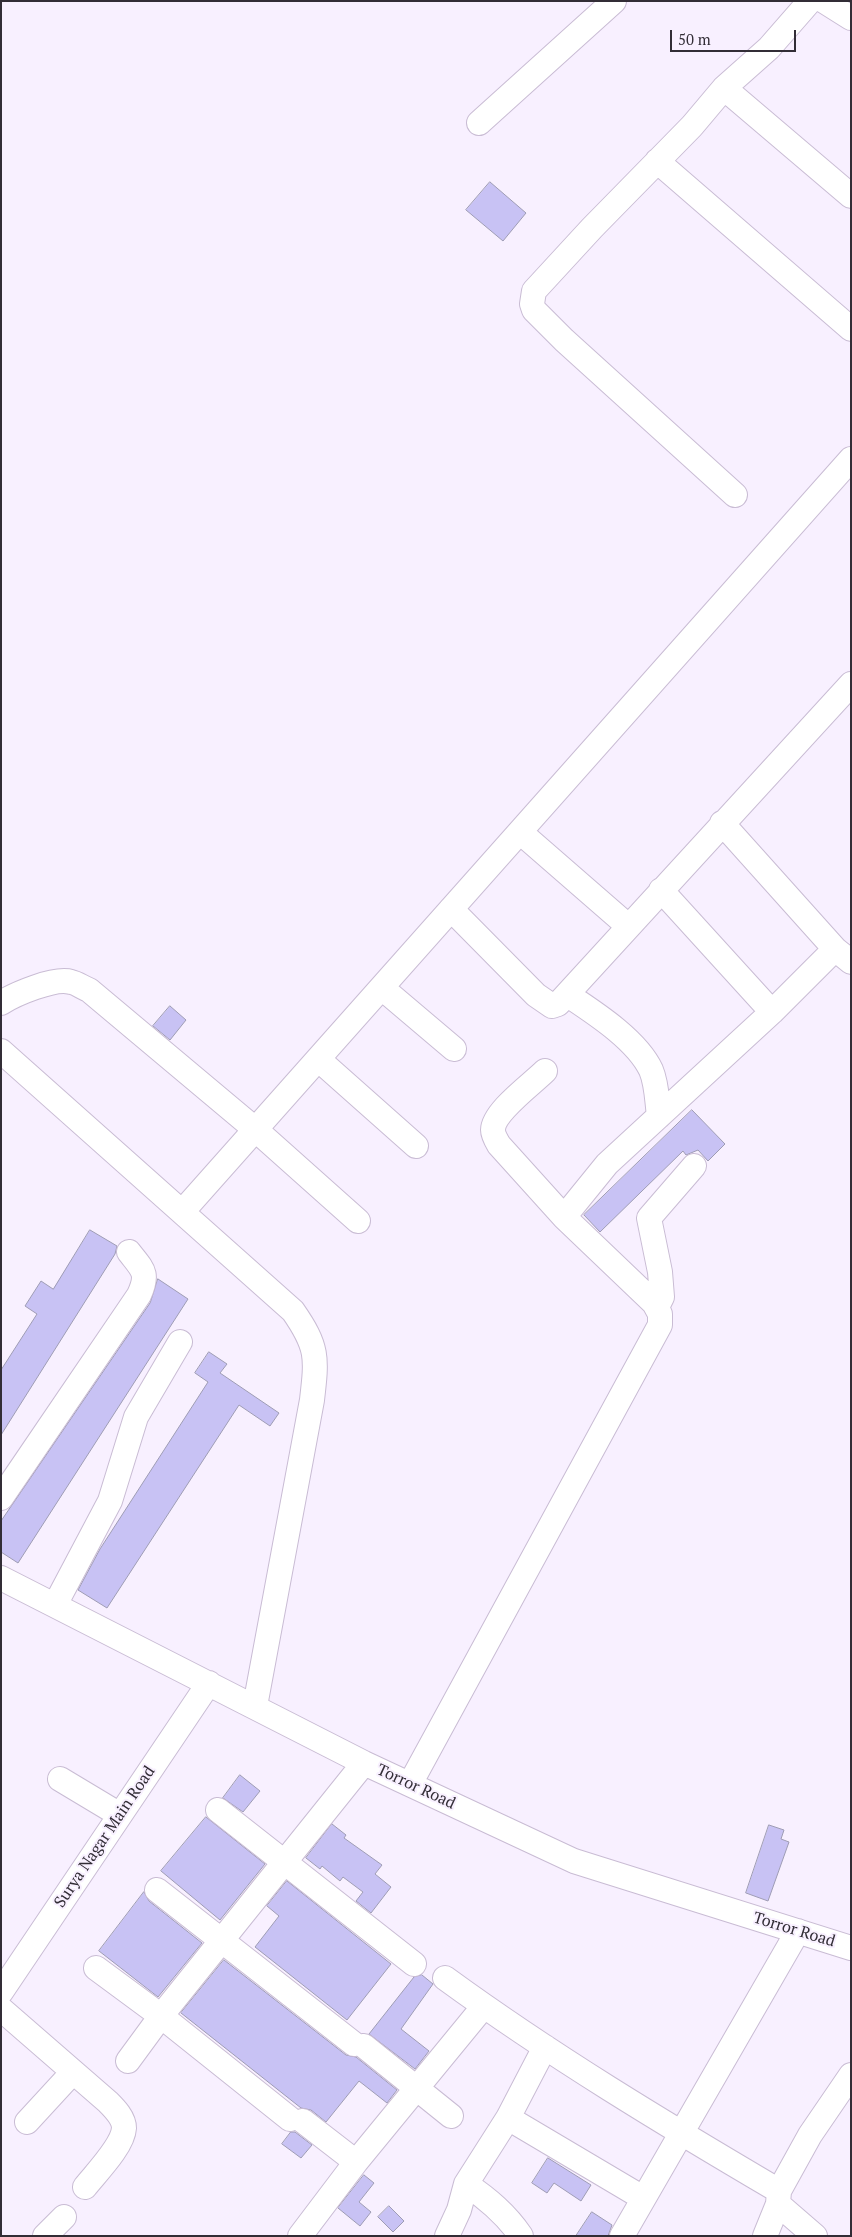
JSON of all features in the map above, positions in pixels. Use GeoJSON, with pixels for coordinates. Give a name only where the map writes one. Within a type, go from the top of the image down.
{"type":"FeatureCollection","features":[{"type":"Feature","properties":{"kind":"street"},"geometry":{"type":"LineString","coordinates":[[479,122],[614,1]]}},
{"type":"Feature","properties":{"kind":"street"},"geometry":{"type":"LineString","coordinates":[[734,495],[564,340],[534,310],[532,304],[534,291],[657,160],[692,126],[724,88],[769,48],[810,1]]}},
{"type":"Feature","properties":{"kind":"street"},"geometry":{"type":"LineString","coordinates":[[824,1],[851,18]]}},
{"type":"Feature","properties":{"kind":"street"},"geometry":{"type":"LineString","coordinates":[[724,88],[851,196]]}},
{"type":"Feature","properties":{"kind":"street"},"geometry":{"type":"LineString","coordinates":[[657,160],[851,329]]}},
{"type":"Feature","properties":{"kind":"street"},"geometry":{"type":"LineString","coordinates":[[182,1212],[851,459]]}},
{"type":"Feature","properties":{"kind":"street"},"geometry":{"type":"LineString","coordinates":[[451,909],[545,1003],[552,1006],[558,1004],[851,684]]}},
{"type":"Feature","properties":{"kind":"street"},"geometry":{"type":"LineString","coordinates":[[564,1217],[606,1164],[772,1012],[843,956],[722,823]]}},
{"type":"Feature","properties":{"kind":"street"},"geometry":{"type":"LineString","coordinates":[[520,832],[628,926]]}},
{"type":"Feature","properties":{"kind":"street"},"geometry":{"type":"LineString","coordinates":[[661,890],[772,1012]]}},
{"type":"Feature","properties":{"kind":"street"},"geometry":{"type":"LineString","coordinates":[[1,1003],[12,995],[50,984],[70,981],[89,990],[256,1130],[358,1221]]}},
{"type":"Feature","properties":{"kind":"street"},"geometry":{"type":"LineString","coordinates":[[382,988],[454,1050]]}},
{"type":"Feature","properties":{"kind":"street"},"geometry":{"type":"LineString","coordinates":[[568,995],[600,1016],[638,1051],[651,1070],[656,1086],[659,1116]]}},
{"type":"Feature","properties":{"kind":"street"},"geometry":{"type":"LineString","coordinates":[[1,1051],[293,1311],[309,1333],[315,1353],[312,1400],[255,1706]]}},
{"type":"Feature","properties":{"kind":"street"},"geometry":{"type":"LineString","coordinates":[[318,1059],[416,1146]]}},
{"type":"Feature","properties":{"kind":"street"},"geometry":{"type":"LineString","coordinates":[[410,1784],[660,1325],[657,1308],[645,1292],[564,1217],[498,1145],[493,1132],[494,1123],[502,1112],[545,1072]]}},
{"type":"Feature","properties":{"kind":"street"},"geometry":{"type":"LineString","coordinates":[[657,1308],[662,1297],[660,1272],[649,1218],[694,1166]]}},
{"type":"Feature","properties":{"kind":"street"},"geometry":{"type":"LineString","coordinates":[[1,1498],[139,1295],[145,1282],[144,1271],[129,1252]]}},
{"type":"Feature","properties":{"kind":"street"},"geometry":{"type":"LineString","coordinates":[[55,1605],[110,1501],[136,1417],[180,1342]]}},
{"type":"Feature","properties":{"kind":"street","name":"Torror Road"},"geometry":{"type":"LineString","coordinates":[[1,1578],[364,1763],[574,1860],[851,1948]]}},
{"type":"Feature","properties":{"kind":"street","name":"Surya Nagar Main Road"},"geometry":{"type":"LineString","coordinates":[[1,1992],[209,1683]]}},
{"type":"Feature","properties":{"kind":"street"},"geometry":{"type":"LineString","coordinates":[[128,2061],[161,2016],[364,1763]]}},
{"type":"Feature","properties":{"kind":"street"},"geometry":{"type":"LineString","coordinates":[[60,1779],[120,1815]]}},
{"type":"Feature","properties":{"kind":"street"},"geometry":{"type":"LineString","coordinates":[[218,1810],[414,1964]]}},
{"type":"Feature","properties":{"kind":"street"},"geometry":{"type":"LineString","coordinates":[[157,1890],[451,2116]]}},
{"type":"Feature","properties":{"kind":"street"},"geometry":{"type":"LineString","coordinates":[[622,2236],[798,1931]]}},
{"type":"Feature","properties":{"kind":"street"},"geometry":{"type":"LineString","coordinates":[[96,1968],[296,2120],[356,2162]]}},
{"type":"Feature","properties":{"kind":"street"},"geometry":{"type":"LineString","coordinates":[[445,1978],[545,2047],[778,2197],[815,2236]]}},
{"type":"Feature","properties":{"kind":"street"},"geometry":{"type":"LineString","coordinates":[[300,2236],[356,2162],[484,2006]]}},
{"type":"Feature","properties":{"kind":"street"},"geometry":{"type":"LineString","coordinates":[[1,2009],[120,2115],[124,2128],[120,2143],[85,2187]]}},
{"type":"Feature","properties":{"kind":"street"},"geometry":{"type":"LineString","coordinates":[[447,2236],[459,2210],[466,2184],[508,2118],[545,2047]]}},
{"type":"Feature","properties":{"kind":"street"},"geometry":{"type":"LineString","coordinates":[[27,2122],[73,2072]]}},
{"type":"Feature","properties":{"kind":"street"},"geometry":{"type":"LineString","coordinates":[[765,2236],[778,2197],[810,2135],[851,2075]]}},
{"type":"Feature","properties":{"kind":"street"},"geometry":{"type":"LineString","coordinates":[[508,2118],[643,2198]]}},
{"type":"Feature","properties":{"kind":"street"},"geometry":{"type":"LineString","coordinates":[[466,2184],[498,2207],[521,2236]]}},
{"type":"Feature","properties":{"kind":"street"},"geometry":{"type":"LineString","coordinates":[[45,2236],[64,2218]]}},
{"type":"Feature","properties":{"kind":"building"},"geometry":{"type":"Polygon","coordinates":[[[490,182],[526,213],[503,241],[466,210],[490,182]]]}},
{"type":"Feature","properties":{"kind":"building"},"geometry":{"type":"Polygon","coordinates":[[[170,1006],[186,1020],[170,1040],[153,1026],[170,1006]]]}},
{"type":"Feature","properties":{"kind":"building"},"geometry":{"type":"Polygon","coordinates":[[[692,1110],[725,1144],[708,1161],[698,1150],[686,1155],[683,1151],[600,1232],[584,1215],[692,1110]]]}},
{"type":"Feature","properties":{"kind":"building"},"geometry":{"type":"Polygon","coordinates":[[[90,1230],[117,1246],[115,1254],[1,1435],[1,1370],[37,1314],[25,1306],[41,1281],[53,1289],[90,1230]]]}},
{"type":"Feature","properties":{"kind":"building"},"geometry":{"type":"Polygon","coordinates":[[[158,1279],[188,1299],[18,1563],[1,1552],[1,1521],[150,1303],[158,1279]]]}},
{"type":"Feature","properties":{"kind":"building"},"geometry":{"type":"Polygon","coordinates":[[[209,1352],[227,1364],[220,1373],[279,1413],[270,1426],[239,1405],[107,1608],[78,1590],[100,1549],[208,1382],[195,1373],[209,1352]]]}},
{"type":"Feature","properties":{"kind":"building"},"geometry":{"type":"Polygon","coordinates":[[[240,1775],[260,1791],[243,1812],[223,1798],[240,1775]]]}},
{"type":"Feature","properties":{"kind":"building"},"geometry":{"type":"Polygon","coordinates":[[[206,1817],[265,1864],[220,1920],[161,1871],[206,1817]]]}},
{"type":"Feature","properties":{"kind":"building"},"geometry":{"type":"Polygon","coordinates":[[[332,1824],[346,1835],[344,1838],[382,1865],[375,1874],[391,1887],[371,1913],[356,1901],[363,1892],[343,1877],[340,1881],[322,1866],[320,1869],[306,1858],[332,1824]]]}},
{"type":"Feature","properties":{"kind":"building"},"geometry":{"type":"Polygon","coordinates":[[[769,1825],[784,1830],[781,1839],[789,1842],[768,1901],[746,1893],[769,1825]]]}},
{"type":"Feature","properties":{"kind":"building"},"geometry":{"type":"Polygon","coordinates":[[[287,1881],[391,1964],[347,2020],[255,1947],[279,1916],[267,1906],[287,1881]]]}},
{"type":"Feature","properties":{"kind":"building"},"geometry":{"type":"Polygon","coordinates":[[[144,1892],[149,1901],[202,1943],[158,1997],[99,1951],[144,1892]]]}},
{"type":"Feature","properties":{"kind":"building"},"geometry":{"type":"Polygon","coordinates":[[[224,1960],[346,2055],[356,2057],[397,2090],[387,2103],[359,2081],[326,2122],[311,2110],[301,2108],[181,2013],[224,1960]]]}},
{"type":"Feature","properties":{"kind":"building"},"geometry":{"type":"Polygon","coordinates":[[[422,1975],[433,1984],[401,2029],[429,2051],[415,2069],[369,2034],[414,1977],[422,1975]]]}},
{"type":"Feature","properties":{"kind":"building"},"geometry":{"type":"Polygon","coordinates":[[[291,2132],[295,2132],[312,2145],[301,2158],[282,2144],[291,2132]]]}},
{"type":"Feature","properties":{"kind":"building"},"geometry":{"type":"Polygon","coordinates":[[[548,2158],[591,2185],[581,2201],[554,2183],[547,2193],[532,2183],[548,2158]]]}},
{"type":"Feature","properties":{"kind":"building"},"geometry":{"type":"Polygon","coordinates":[[[364,2175],[374,2183],[359,2202],[371,2212],[360,2226],[338,2208],[364,2175]]]}},
{"type":"Feature","properties":{"kind":"building"},"geometry":{"type":"Polygon","coordinates":[[[389,2206],[404,2221],[393,2232],[378,2217],[389,2206]]]}},
{"type":"Feature","properties":{"kind":"building"},"geometry":{"type":"Polygon","coordinates":[[[592,2212],[612,2225],[608,2236],[576,2236],[592,2212]]]}}]}
